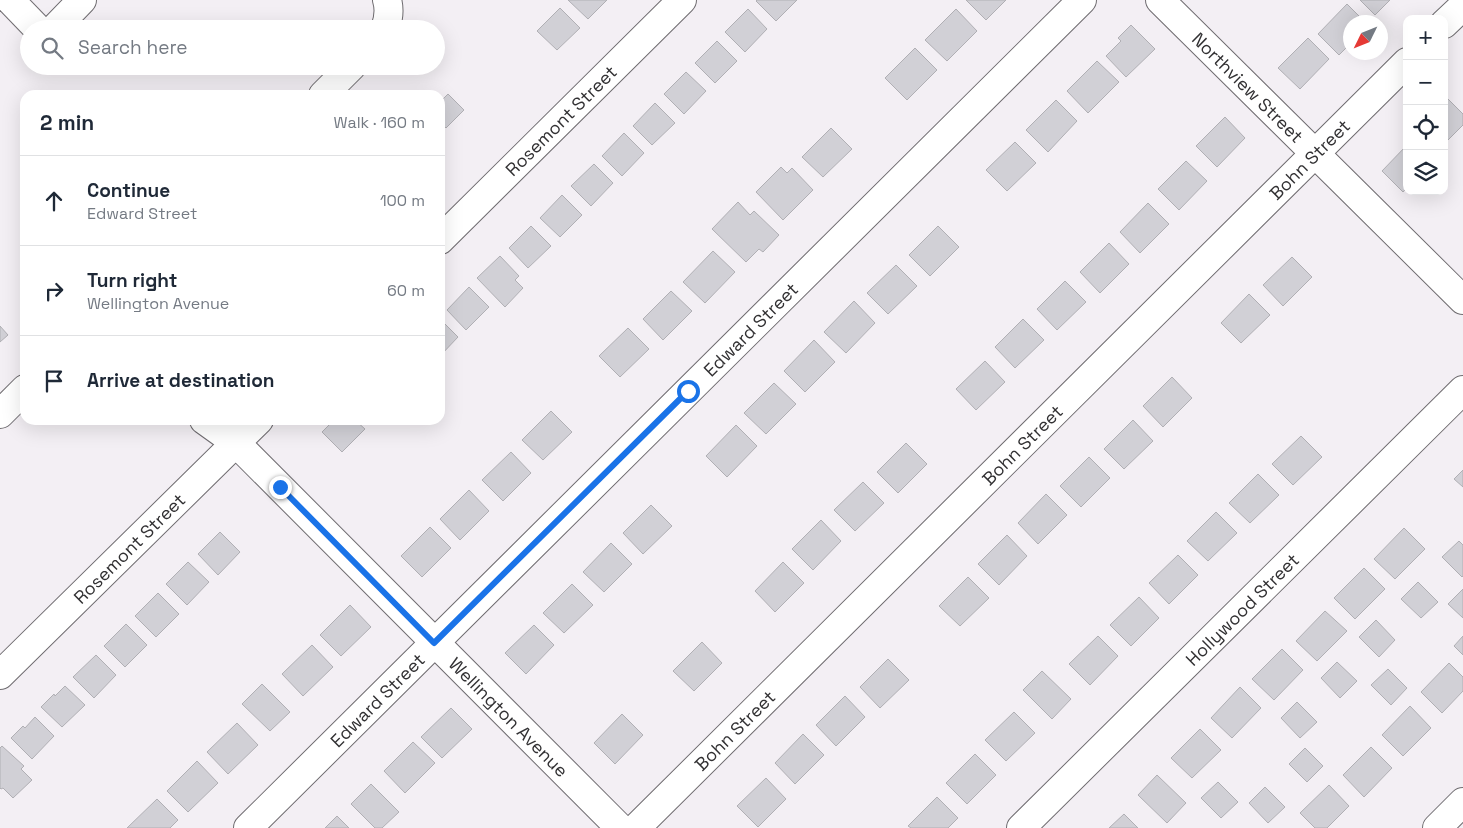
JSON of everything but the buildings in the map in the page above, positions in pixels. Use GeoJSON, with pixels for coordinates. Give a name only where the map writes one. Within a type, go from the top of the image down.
{"type":"FeatureCollection","features":[{"type":"Feature","properties":{"kind":"street"},"geometry":{"type":"LineString","coordinates":[[10,0],[29,20]]}},
{"type":"Feature","properties":{"kind":"street"},"geometry":{"type":"LineString","coordinates":[[63,20],[82,0]]}},
{"type":"Feature","properties":{"kind":"street"},"geometry":{"type":"LineString","coordinates":[[387,0],[390,8],[388,20]]}},
{"type":"Feature","properties":{"kind":"street","name":"Rosemont Street"},"geometry":{"type":"LineString","coordinates":[[445,235],[682,0]]}},
{"type":"Feature","properties":{"kind":"street","name":"Edward Street"},"geometry":{"type":"LineString","coordinates":[[248,828],[1082,0]]}},
{"type":"Feature","properties":{"kind":"street","name":"Northview Street"},"geometry":{"type":"LineString","coordinates":[[1160,0],[1463,300]]}},
{"type":"Feature","properties":{"kind":"street"},"geometry":{"type":"LineString","coordinates":[[1448,20],[1463,6]]}},
{"type":"Feature","properties":{"kind":"street","name":"Bohn Street"},"geometry":{"type":"LineString","coordinates":[[636,828],[1403,66]]}},
{"type":"Feature","properties":{"kind":"street"},"geometry":{"type":"LineString","coordinates":[[328,90],[343,75]]}},
{"type":"Feature","properties":{"kind":"street","name":"Hollywood Street"},"geometry":{"type":"LineString","coordinates":[[1021,828],[1463,390]]}},
{"type":"Feature","properties":{"kind":"street"},"geometry":{"type":"LineString","coordinates":[[0,414],[20,394]]}},
{"type":"Feature","properties":{"kind":"street","name":"Wellington Avenue"},"geometry":{"type":"LineString","coordinates":[[211,425],[236,442],[620,828]]}},
{"type":"Feature","properties":{"kind":"street","name":"Rosemont Street"},"geometry":{"type":"LineString","coordinates":[[0,675],[253,425]]}},
{"type":"Feature","properties":{"kind":"street"},"geometry":{"type":"LineString","coordinates":[[1437,828],[1463,802]]}},
{"type":"Feature","properties":{"kind":"route"},"geometry":{"type":"LineString","coordinates":[[280,487],[434,643],[688,391]]}}]}
